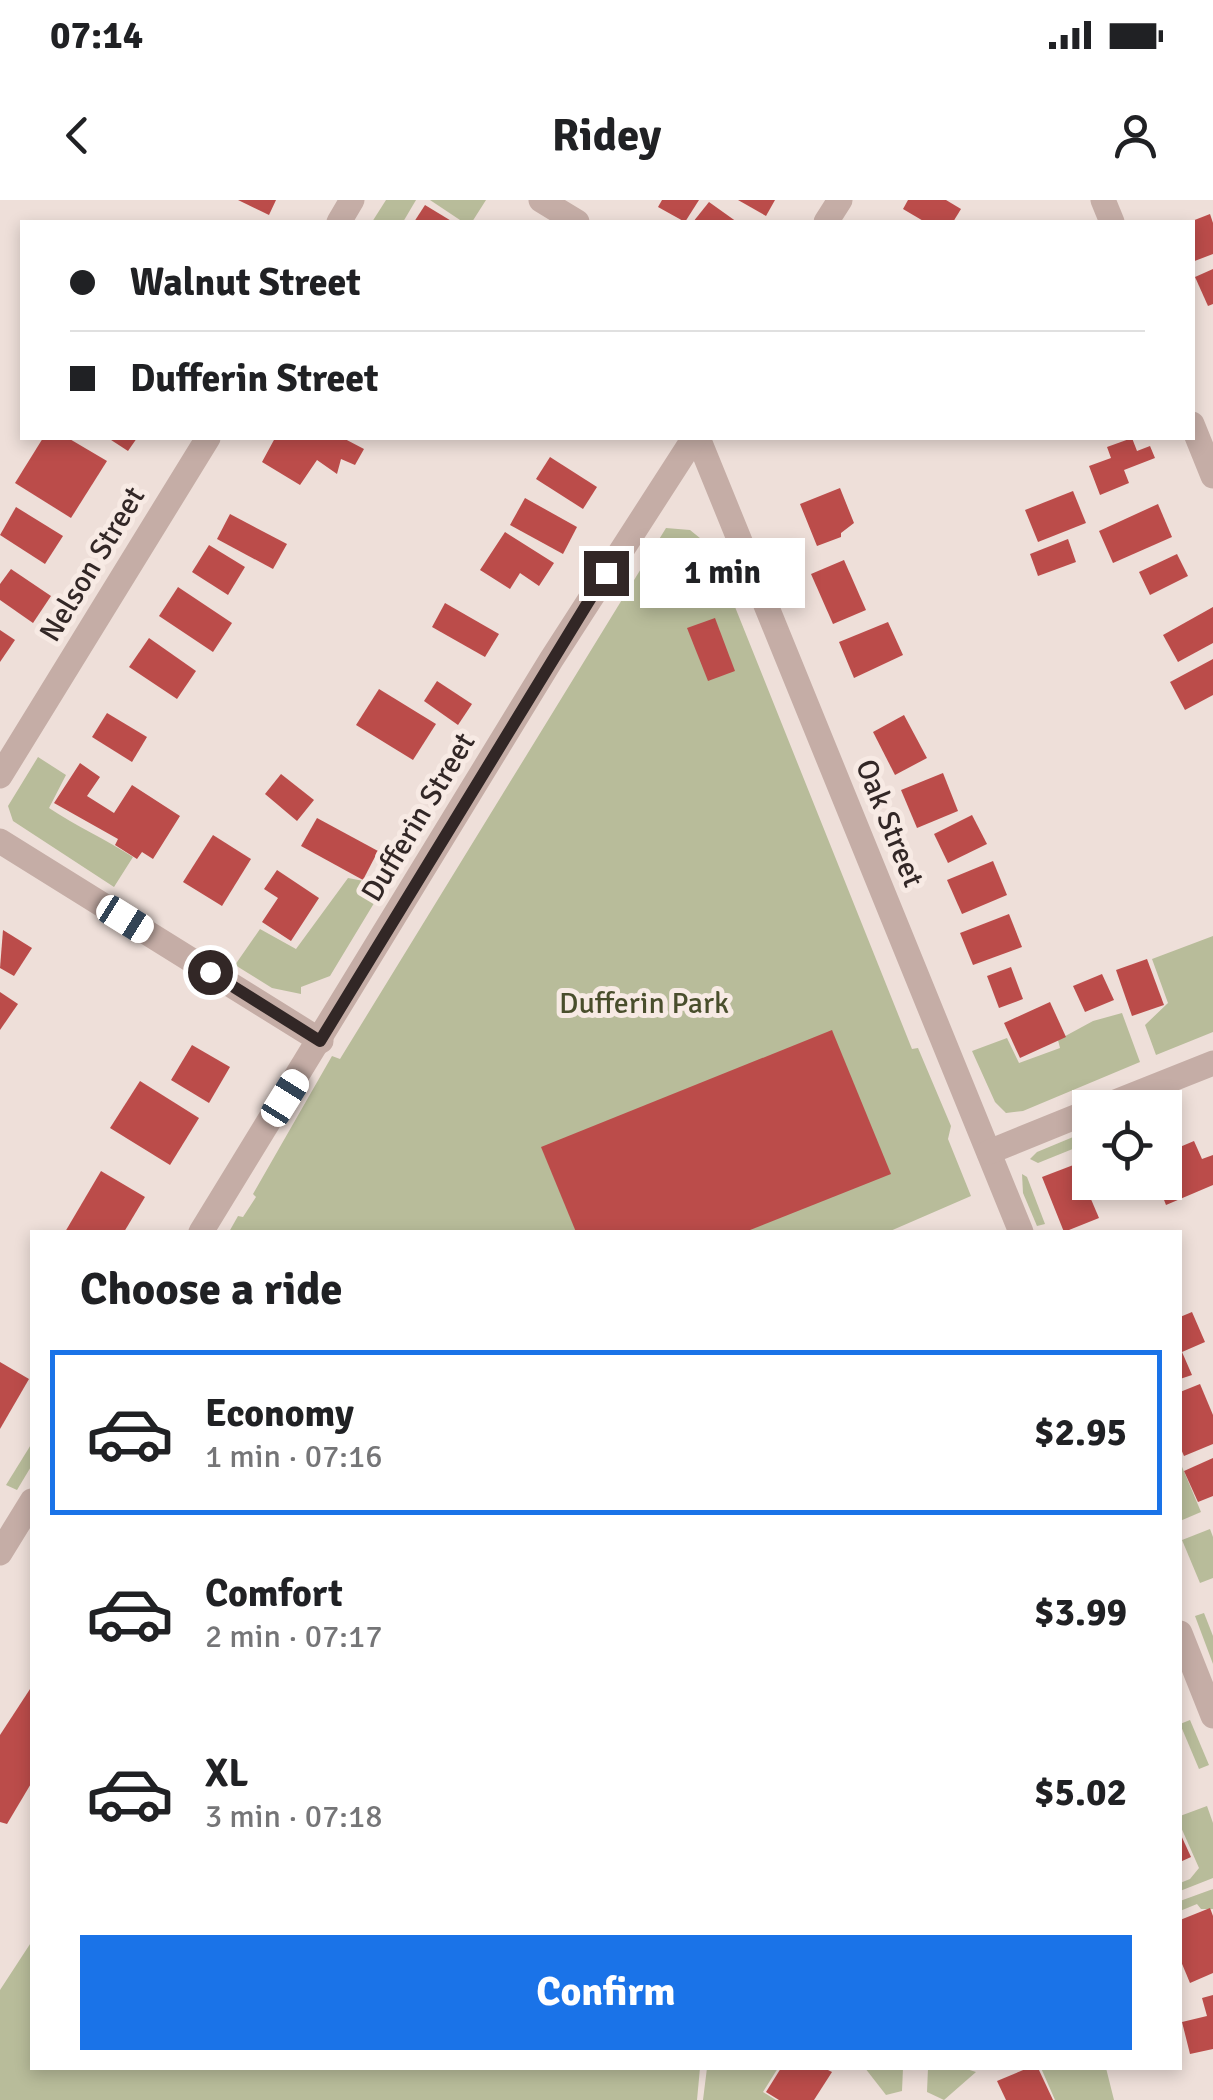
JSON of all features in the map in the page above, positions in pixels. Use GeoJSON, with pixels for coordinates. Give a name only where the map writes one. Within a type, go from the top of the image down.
{"type":"FeatureCollection","features":[{"type":"Feature","properties":{"kind":"street"},"geometry":{"type":"LineString","coordinates":[[542,200],[574,220]]}},
{"type":"Feature","properties":{"kind":"street"},"geometry":{"type":"LineString","coordinates":[[1195,431],[1213,476]]}},
{"type":"Feature","properties":{"kind":"street","name":"Nelson Street"},"geometry":{"type":"LineString","coordinates":[[0,776],[207,440]]}},
{"type":"Feature","properties":{"kind":"street","name":"Dufferin Street"},"geometry":{"type":"LineString","coordinates":[[202,1230],[551,660],[695,440]]}},
{"type":"Feature","properties":{"kind":"street","name":"Oak Street"},"geometry":{"type":"LineString","coordinates":[[697,440],[1020,1230]]}},
{"type":"Feature","properties":{"kind":"street"},"geometry":{"type":"LineString","coordinates":[[0,841],[320,1041]]}},
{"type":"Feature","properties":{"kind":"street"},"geometry":{"type":"LineString","coordinates":[[1145,1090],[1213,1063]]}},
{"type":"Feature","properties":{"kind":"street"},"geometry":{"type":"LineString","coordinates":[[989,1152],[1072,1118]]}},
{"type":"Feature","properties":{"kind":"street"},"geometry":{"type":"LineString","coordinates":[[0,1553],[30,1503]]}},
{"type":"Feature","properties":{"kind":"street"},"geometry":{"type":"LineString","coordinates":[[1182,1638],[1213,1716]]}},
{"type":"Feature","properties":{"kind":"green space"},"geometry":{"type":"Polygon","coordinates":[[[386,200],[416,200],[404,220],[373,220],[386,200]]]}},
{"type":"Feature","properties":{"kind":"green space"},"geometry":{"type":"Polygon","coordinates":[[[430,200],[486,200],[473,220],[460,220],[430,200]]]}},
{"type":"Feature","properties":{"kind":"green space","name":"Dufferin Park"},"geometry":{"type":"Polygon","coordinates":[[[666,528],[690,530],[711,547],[912,1049],[918,1048],[951,1126],[948,1139],[971,1196],[893,1230],[230,1230],[256,1197],[253,1194],[332,1056],[340,1059],[666,528]]]}},
{"type":"Feature","properties":{"kind":"green space"},"geometry":{"type":"Polygon","coordinates":[[[38,757],[66,775],[49,808],[133,857],[114,887],[13,821],[8,806],[38,757]]]}},
{"type":"Feature","properties":{"kind":"green space"},"geometry":{"type":"Polygon","coordinates":[[[348,878],[385,885],[330,976],[301,987],[301,994],[272,988],[235,965],[260,929],[296,949],[348,878]]]}},
{"type":"Feature","properties":{"kind":"green space"},"geometry":{"type":"Polygon","coordinates":[[[1213,936],[1213,1032],[1156,1055],[1145,1025],[1168,1003],[1152,959],[1213,936]]]}},
{"type":"Feature","properties":{"kind":"green space"},"geometry":{"type":"Polygon","coordinates":[[[1122,1013],[1140,1062],[1023,1111],[1006,1113],[995,1102],[972,1051],[1007,1038],[1019,1063],[1060,1048],[1058,1040],[1093,1021],[1122,1013]]]}},
{"type":"Feature","properties":{"kind":"green space"},"geometry":{"type":"Polygon","coordinates":[[[1072,1137],[1072,1149],[1038,1163],[1030,1159],[1037,1152],[1072,1137]]]}},
{"type":"Feature","properties":{"kind":"green space"},"geometry":{"type":"Polygon","coordinates":[[[1022,1174],[1027,1177],[1045,1224],[1037,1226],[1023,1193],[1022,1174]]]}},
{"type":"Feature","properties":{"kind":"green space"},"geometry":{"type":"Polygon","coordinates":[[[30,1446],[30,1468],[17,1490],[6,1485],[30,1446]]]}},
{"type":"Feature","properties":{"kind":"green space"},"geometry":{"type":"Polygon","coordinates":[[[1182,1467],[1201,1512],[1182,1520],[1182,1467]]]}},
{"type":"Feature","properties":{"kind":"green space"},"geometry":{"type":"Polygon","coordinates":[[[1210,1529],[1213,1578],[1200,1583],[1182,1540],[1210,1529]]]}},
{"type":"Feature","properties":{"kind":"green space"},"geometry":{"type":"Polygon","coordinates":[[[1204,1613],[1213,1636],[1213,1664],[1195,1616],[1204,1613]]]}},
{"type":"Feature","properties":{"kind":"green space"},"geometry":{"type":"Polygon","coordinates":[[[1190,1720],[1209,1765],[1199,1769],[1182,1723],[1190,1720]]]}},
{"type":"Feature","properties":{"kind":"green space"},"geometry":{"type":"Polygon","coordinates":[[[1207,1806],[1213,1823],[1213,1878],[1182,1890],[1182,1882],[1199,1868],[1182,1830],[1182,1815],[1207,1806]]]}},
{"type":"Feature","properties":{"kind":"green space"},"geometry":{"type":"Polygon","coordinates":[[[1213,1889],[1213,1909],[1201,1909],[1197,1904],[1182,1910],[1182,1900],[1213,1889]]]}},
{"type":"Feature","properties":{"kind":"green space"},"geometry":{"type":"Polygon","coordinates":[[[30,1944],[30,2070],[700,2070],[697,2100],[0,2100],[0,1990],[30,1944]]]}},
{"type":"Feature","properties":{"kind":"green space"},"geometry":{"type":"Polygon","coordinates":[[[707,2070],[777,2070],[763,2092],[776,2100],[703,2100],[707,2070]]]}},
{"type":"Feature","properties":{"kind":"green space"},"geometry":{"type":"Polygon","coordinates":[[[867,2070],[903,2070],[902,2091],[886,2095],[867,2070]]]}},
{"type":"Feature","properties":{"kind":"green space"},"geometry":{"type":"Polygon","coordinates":[[[928,2070],[976,2072],[944,2100],[927,2092],[928,2070]]]}},
{"type":"Feature","properties":{"kind":"green space"},"geometry":{"type":"Polygon","coordinates":[[[1042,2070],[1106,2070],[1114,2100],[1055,2100],[1042,2070]]]}},
{"type":"Feature","properties":{"kind":"building"},"geometry":{"type":"Polygon","coordinates":[[[238,200],[276,200],[269,215],[238,200]]]}},
{"type":"Feature","properties":{"kind":"building"},"geometry":{"type":"Polygon","coordinates":[[[662,200],[699,200],[686,220],[658,207],[662,200]]]}},
{"type":"Feature","properties":{"kind":"building"},"geometry":{"type":"Polygon","coordinates":[[[738,200],[775,200],[766,216],[738,200]]]}},
{"type":"Feature","properties":{"kind":"building"},"geometry":{"type":"Polygon","coordinates":[[[908,200],[946,200],[961,209],[954,220],[922,220],[903,209],[908,200]]]}},
{"type":"Feature","properties":{"kind":"building"},"geometry":{"type":"Polygon","coordinates":[[[709,202],[734,220],[695,220],[709,202]]]}},
{"type":"Feature","properties":{"kind":"building"},"geometry":{"type":"Polygon","coordinates":[[[425,205],[450,220],[415,220],[425,205]]]}},
{"type":"Feature","properties":{"kind":"building"},"geometry":{"type":"Polygon","coordinates":[[[1210,214],[1213,223],[1213,254],[1195,261],[1195,220],[1210,214]]]}},
{"type":"Feature","properties":{"kind":"building"},"geometry":{"type":"Polygon","coordinates":[[[1213,269],[1213,304],[1208,306],[1195,277],[1213,269]]]}},
{"type":"Feature","properties":{"kind":"building"},"geometry":{"type":"Polygon","coordinates":[[[42,440],[71,440],[107,461],[71,518],[15,483],[42,440]]]}},
{"type":"Feature","properties":{"kind":"building"},"geometry":{"type":"Polygon","coordinates":[[[111,440],[136,440],[128,451],[111,440]]]}},
{"type":"Feature","properties":{"kind":"building"},"geometry":{"type":"Polygon","coordinates":[[[274,440],[347,440],[364,449],[355,465],[341,459],[337,474],[317,460],[300,485],[262,462],[274,440]]]}},
{"type":"Feature","properties":{"kind":"building"},"geometry":{"type":"Polygon","coordinates":[[[1133,440],[1137,451],[1150,446],[1155,458],[1124,470],[1129,483],[1100,495],[1089,466],[1111,458],[1107,447],[1133,440]]]}},
{"type":"Feature","properties":{"kind":"building"},"geometry":{"type":"Polygon","coordinates":[[[550,457],[597,487],[583,509],[536,479],[550,457]]]}},
{"type":"Feature","properties":{"kind":"building"},"geometry":{"type":"Polygon","coordinates":[[[840,488],[854,523],[841,537],[817,546],[800,504],[840,488]]]}},
{"type":"Feature","properties":{"kind":"building"},"geometry":{"type":"Polygon","coordinates":[[[1073,491],[1086,523],[1038,542],[1025,510],[1073,491]]]}},
{"type":"Feature","properties":{"kind":"building"},"geometry":{"type":"Polygon","coordinates":[[[525,498],[577,527],[563,554],[510,525],[525,498]]]}},
{"type":"Feature","properties":{"kind":"building"},"geometry":{"type":"Polygon","coordinates":[[[1158,504],[1172,537],[1113,563],[1099,531],[1158,504]]]}},
{"type":"Feature","properties":{"kind":"building"},"geometry":{"type":"Polygon","coordinates":[[[16,507],[63,536],[45,564],[0,535],[16,507]]]}},
{"type":"Feature","properties":{"kind":"building"},"geometry":{"type":"Polygon","coordinates":[[[230,514],[287,544],[273,569],[217,539],[230,514]]]}},
{"type":"Feature","properties":{"kind":"building"},"geometry":{"type":"Polygon","coordinates":[[[505,532],[554,563],[539,586],[520,573],[510,589],[480,570],[505,532]]]}},
{"type":"Feature","properties":{"kind":"building"},"geometry":{"type":"Polygon","coordinates":[[[1068,539],[1076,562],[1038,576],[1030,554],[1068,539]]]}},
{"type":"Feature","properties":{"kind":"building"},"geometry":{"type":"Polygon","coordinates":[[[209,545],[245,567],[228,595],[192,572],[209,545]]]}},
{"type":"Feature","properties":{"kind":"building"},"geometry":{"type":"Polygon","coordinates":[[[1177,554],[1188,576],[1150,595],[1139,572],[1177,554]]]}},
{"type":"Feature","properties":{"kind":"building"},"geometry":{"type":"Polygon","coordinates":[[[844,560],[866,610],[833,624],[811,574],[844,560]]]}},
{"type":"Feature","properties":{"kind":"building"},"geometry":{"type":"Polygon","coordinates":[[[11,569],[51,596],[33,623],[0,600],[0,584],[11,569]]]}},
{"type":"Feature","properties":{"kind":"building"},"geometry":{"type":"Polygon","coordinates":[[[178,587],[232,623],[213,652],[159,616],[178,587]]]}},
{"type":"Feature","properties":{"kind":"building"},"geometry":{"type":"Polygon","coordinates":[[[445,603],[499,634],[485,657],[432,627],[445,603]]]}},
{"type":"Feature","properties":{"kind":"building"},"geometry":{"type":"Polygon","coordinates":[[[1213,607],[1213,643],[1178,662],[1163,635],[1213,607]]]}},
{"type":"Feature","properties":{"kind":"building"},"geometry":{"type":"Polygon","coordinates":[[[715,618],[735,671],[708,681],[687,628],[715,618]]]}},
{"type":"Feature","properties":{"kind":"building"},"geometry":{"type":"Polygon","coordinates":[[[888,622],[903,655],[854,678],[839,642],[888,622]]]}},
{"type":"Feature","properties":{"kind":"building"},"geometry":{"type":"Polygon","coordinates":[[[0,630],[15,640],[0,662],[0,630]]]}},
{"type":"Feature","properties":{"kind":"building"},"geometry":{"type":"Polygon","coordinates":[[[149,638],[196,671],[177,699],[129,667],[149,638]]]}},
{"type":"Feature","properties":{"kind":"building"},"geometry":{"type":"Polygon","coordinates":[[[1213,659],[1213,695],[1185,710],[1170,682],[1213,659]]]}},
{"type":"Feature","properties":{"kind":"building"},"geometry":{"type":"Polygon","coordinates":[[[437,681],[472,704],[458,725],[424,701],[437,681]]]}},
{"type":"Feature","properties":{"kind":"building"},"geometry":{"type":"Polygon","coordinates":[[[379,689],[436,724],[413,760],[356,725],[379,689]]]}},
{"type":"Feature","properties":{"kind":"building"},"geometry":{"type":"Polygon","coordinates":[[[107,713],[147,737],[132,762],[92,737],[107,713]]]}},
{"type":"Feature","properties":{"kind":"building"},"geometry":{"type":"Polygon","coordinates":[[[904,715],[927,758],[895,775],[873,732],[904,715]]]}},
{"type":"Feature","properties":{"kind":"building"},"geometry":{"type":"Polygon","coordinates":[[[80,763],[100,777],[87,796],[114,813],[132,785],[180,816],[153,859],[142,852],[137,859],[115,845],[118,839],[54,803],[80,763]]]}},
{"type":"Feature","properties":{"kind":"building"},"geometry":{"type":"Polygon","coordinates":[[[943,773],[958,811],[917,828],[901,790],[943,773]]]}},
{"type":"Feature","properties":{"kind":"building"},"geometry":{"type":"Polygon","coordinates":[[[281,774],[314,800],[297,821],[265,794],[281,774]]]}},
{"type":"Feature","properties":{"kind":"building"},"geometry":{"type":"Polygon","coordinates":[[[972,815],[987,844],[948,863],[934,834],[972,815]]]}},
{"type":"Feature","properties":{"kind":"building"},"geometry":{"type":"Polygon","coordinates":[[[317,818],[378,851],[363,880],[301,846],[317,818]]]}},
{"type":"Feature","properties":{"kind":"building"},"geometry":{"type":"Polygon","coordinates":[[[213,835],[251,859],[222,906],[183,882],[213,835]]]}},
{"type":"Feature","properties":{"kind":"building"},"geometry":{"type":"Polygon","coordinates":[[[993,861],[1007,895],[962,914],[947,880],[993,861]]]}},
{"type":"Feature","properties":{"kind":"building"},"geometry":{"type":"Polygon","coordinates":[[[277,870],[319,898],[291,941],[262,922],[278,898],[264,889],[277,870]]]}},
{"type":"Feature","properties":{"kind":"building"},"geometry":{"type":"Polygon","coordinates":[[[1009,914],[1022,947],[973,965],[960,933],[1009,914]]]}},
{"type":"Feature","properties":{"kind":"building"},"geometry":{"type":"Polygon","coordinates":[[[3,930],[32,948],[14,976],[0,968],[3,930]]]}},
{"type":"Feature","properties":{"kind":"building"},"geometry":{"type":"Polygon","coordinates":[[[1147,959],[1164,1005],[1132,1016],[1116,970],[1147,959]]]}},
{"type":"Feature","properties":{"kind":"building"},"geometry":{"type":"Polygon","coordinates":[[[1011,967],[1023,999],[999,1008],[987,976],[1011,967]]]}},
{"type":"Feature","properties":{"kind":"building"},"geometry":{"type":"Polygon","coordinates":[[[1102,974],[1114,1000],[1085,1012],[1073,986],[1102,974]]]}},
{"type":"Feature","properties":{"kind":"building"},"geometry":{"type":"Polygon","coordinates":[[[0,992],[18,1004],[0,1030],[0,992]]]}},
{"type":"Feature","properties":{"kind":"building"},"geometry":{"type":"Polygon","coordinates":[[[1050,1002],[1066,1037],[1020,1058],[1004,1023],[1050,1002]]]}},
{"type":"Feature","properties":{"kind":"building"},"geometry":{"type":"Polygon","coordinates":[[[832,1030],[891,1174],[750,1230],[575,1230],[541,1147],[832,1030]]]}},
{"type":"Feature","properties":{"kind":"building"},"geometry":{"type":"Polygon","coordinates":[[[192,1045],[230,1067],[209,1103],[171,1080],[192,1045]]]}},
{"type":"Feature","properties":{"kind":"building"},"geometry":{"type":"Polygon","coordinates":[[[140,1081],[199,1118],[170,1165],[110,1128],[140,1081]]]}},
{"type":"Feature","properties":{"kind":"building"},"geometry":{"type":"Polygon","coordinates":[[[1194,1141],[1202,1159],[1213,1155],[1213,1185],[1182,1198],[1182,1146],[1194,1141]]]}},
{"type":"Feature","properties":{"kind":"building"},"geometry":{"type":"Polygon","coordinates":[[[1072,1166],[1072,1200],[1091,1200],[1099,1218],[1063,1230],[1042,1177],[1072,1166]]]}},
{"type":"Feature","properties":{"kind":"building"},"geometry":{"type":"Polygon","coordinates":[[[101,1171],[145,1197],[125,1230],[66,1230],[101,1171]]]}},
{"type":"Feature","properties":{"kind":"building"},"geometry":{"type":"Polygon","coordinates":[[[1192,1312],[1205,1342],[1182,1352],[1182,1316],[1192,1312]]]}},
{"type":"Feature","properties":{"kind":"building"},"geometry":{"type":"Polygon","coordinates":[[[1182,1352],[1192,1375],[1182,1378],[1182,1352]]]}},
{"type":"Feature","properties":{"kind":"building"},"geometry":{"type":"Polygon","coordinates":[[[0,1362],[29,1379],[0,1429],[0,1362]]]}},
{"type":"Feature","properties":{"kind":"building"},"geometry":{"type":"Polygon","coordinates":[[[1200,1384],[1213,1415],[1213,1444],[1184,1456],[1182,1452],[1182,1391],[1200,1384]]]}},
{"type":"Feature","properties":{"kind":"building"},"geometry":{"type":"Polygon","coordinates":[[[1213,1458],[1213,1496],[1198,1502],[1184,1471],[1213,1458]]]}},
{"type":"Feature","properties":{"kind":"building"},"geometry":{"type":"Polygon","coordinates":[[[30,1689],[30,1785],[7,1824],[0,1822],[0,1735],[30,1689]]]}},
{"type":"Feature","properties":{"kind":"building"},"geometry":{"type":"Polygon","coordinates":[[[1182,1837],[1191,1857],[1182,1861],[1182,1837]]]}},
{"type":"Feature","properties":{"kind":"building"},"geometry":{"type":"Polygon","coordinates":[[[1210,1908],[1213,1916],[1213,1973],[1190,1983],[1182,1964],[1182,1919],[1210,1908]]]}},
{"type":"Feature","properties":{"kind":"building"},"geometry":{"type":"Polygon","coordinates":[[[1213,1995],[1213,2049],[1190,2054],[1182,2022],[1207,2016],[1202,1998],[1213,1995]]]}},
{"type":"Feature","properties":{"kind":"building"},"geometry":{"type":"Polygon","coordinates":[[[780,2070],[832,2072],[814,2100],[779,2100],[766,2092],[780,2070]]]}},
{"type":"Feature","properties":{"kind":"building"},"geometry":{"type":"Polygon","coordinates":[[[1023,2070],[1039,2070],[1053,2100],[1006,2100],[997,2081],[1023,2070]]]}},
{"type":"Feature","properties":{"kind":"route"},"geometry":{"type":"LineString","coordinates":[[210,972],[320,1041],[606,573]]}}]}
